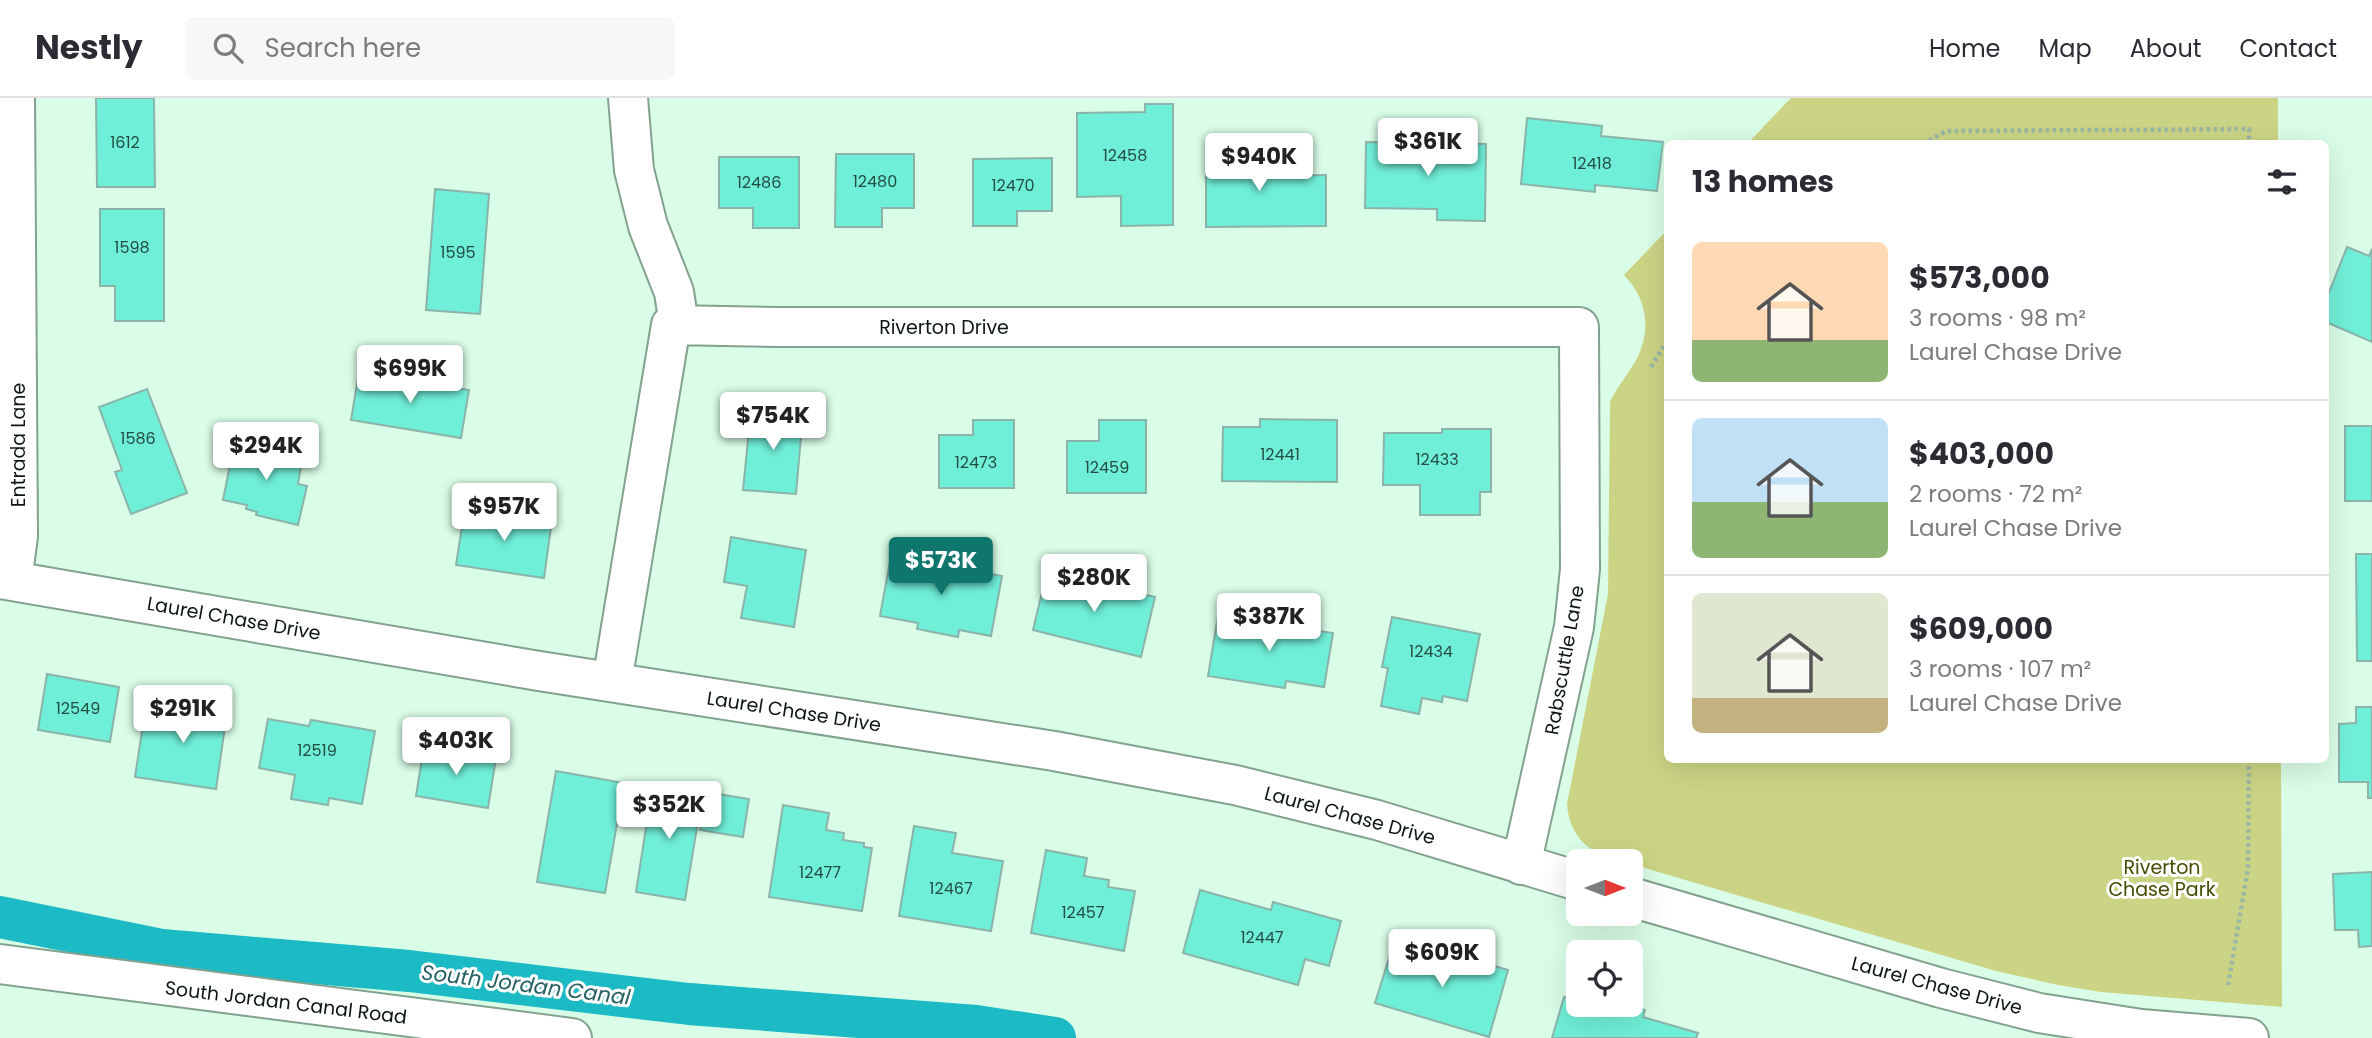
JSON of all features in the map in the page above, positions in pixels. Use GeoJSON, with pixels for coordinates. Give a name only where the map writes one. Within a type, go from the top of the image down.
{"type":"FeatureCollection","features":[{"type":"Feature","properties":{"kind":"street","name":"Entrada Lane"},"geometry":{"type":"LineString","coordinates":[[6,580],[18,536],[15,98]]}},
{"type":"Feature","properties":{"kind":"street"},"geometry":{"type":"LineString","coordinates":[[612,682],[671,325],[679,325],[674,292],[648,226],[634,170],[628,98]]}},
{"type":"Feature","properties":{"kind":"street","name":"Riverton Drive"},"geometry":{"type":"LineString","coordinates":[[679,325],[1579,327]]}},
{"type":"Feature","properties":{"kind":"street","name":"Rabscuttle Lane"},"geometry":{"type":"LineString","coordinates":[[1521,864],[1574,627],[1580,569],[1579,327]]}},
{"type":"Feature","properties":{"kind":"street","name":"Laurel Chase Drive"},"geometry":{"type":"LineString","coordinates":[[6,580],[612,682],[1054,751],[1235,785],[1377,820],[1566,877]]}},
{"type":"Feature","properties":{"kind":"street","name":"Laurel Chase Drive"},"geometry":{"type":"LineString","coordinates":[[1643,901],[1941,988],[2039,1013],[2141,1030],[2249,1038]]}},
{"type":"Feature","properties":{"kind":"street","name":"South Jordan Canal Road"},"geometry":{"type":"LineString","coordinates":[[0,964],[572,1038]]}},
{"type":"Feature","properties":{"kind":"path"},"geometry":{"type":"LineString","coordinates":[[1930,140],[1946,131],[2249,129],[2249,140]]}},
{"type":"Feature","properties":{"kind":"path"},"geometry":{"type":"LineString","coordinates":[[1651,367],[1664,346]]}},
{"type":"Feature","properties":{"kind":"path"},"geometry":{"type":"LineString","coordinates":[[2228,985],[2248,868],[2249,763]]}},
{"type":"Feature","properties":{"kind":"green space"},"geometry":{"type":"Polygon","coordinates":[[[1791,98],[2278,98],[2278,140],[1751,140],[1791,98]]]}},
{"type":"Feature","properties":{"kind":"green space","name":"Riverton Chase Park"},"geometry":{"type":"Polygon","coordinates":[[[1664,233],[1664,763],[2281,763],[2282,1007],[2101,992],[1996,971],[1643,868],[1643,849],[1592,849],[1587,846],[1573,828],[1567,804],[1608,594],[1610,402],[1636,360],[1644,338],[1645,315],[1632,284],[1624,275],[1664,233]]]}},
{"type":"Feature","properties":{"kind":"building"},"geometry":{"type":"Polygon","coordinates":[[[96,98],[154,98],[155,187],[97,187],[96,98]]]}},
{"type":"Feature","properties":{"kind":"building"},"geometry":{"type":"Polygon","coordinates":[[[1145,104],[1173,104],[1173,225],[1121,226],[1121,196],[1077,197],[1077,113],[1145,112],[1145,104]]]}},
{"type":"Feature","properties":{"kind":"building"},"geometry":{"type":"Polygon","coordinates":[[[1527,118],[1602,126],[1601,136],[1663,142],[1657,191],[1595,185],[1595,192],[1521,184],[1527,118]]]}},
{"type":"Feature","properties":{"kind":"building"},"geometry":{"type":"Polygon","coordinates":[[[1366,142],[1486,144],[1485,221],[1437,220],[1437,209],[1365,208],[1366,142]]]}},
{"type":"Feature","properties":{"kind":"building"},"geometry":{"type":"Polygon","coordinates":[[[1206,147],[1260,147],[1260,176],[1326,175],[1326,226],[1206,227],[1206,147]]]}},
{"type":"Feature","properties":{"kind":"building"},"geometry":{"type":"Polygon","coordinates":[[[836,154],[914,154],[914,208],[882,208],[882,227],[835,227],[836,154]]]}},
{"type":"Feature","properties":{"kind":"building"},"geometry":{"type":"Polygon","coordinates":[[[719,157],[799,157],[799,228],[753,228],[753,208],[719,208],[719,157]]]}},
{"type":"Feature","properties":{"kind":"building"},"geometry":{"type":"Polygon","coordinates":[[[1052,158],[1052,211],[1017,211],[1017,226],[973,226],[973,159],[1052,158]]]}},
{"type":"Feature","properties":{"kind":"building"},"geometry":{"type":"Polygon","coordinates":[[[435,189],[489,194],[480,314],[426,310],[435,189]]]}},
{"type":"Feature","properties":{"kind":"building"},"geometry":{"type":"Polygon","coordinates":[[[100,209],[164,209],[164,321],[115,321],[115,286],[100,286],[100,209]]]}},
{"type":"Feature","properties":{"kind":"building"},"geometry":{"type":"Polygon","coordinates":[[[2347,247],[2369,256],[2372,249],[2372,342],[2329,323],[2329,292],[2347,247]]]}},
{"type":"Feature","properties":{"kind":"building"},"geometry":{"type":"Polygon","coordinates":[[[359,372],[469,390],[461,438],[351,420],[359,372]]]}},
{"type":"Feature","properties":{"kind":"building"},"geometry":{"type":"Polygon","coordinates":[[[147,389],[187,493],[131,514],[115,472],[122,470],[99,407],[147,389]]]}},
{"type":"Feature","properties":{"kind":"building"},"geometry":{"type":"Polygon","coordinates":[[[751,409],[803,414],[796,494],[743,490],[751,409]]]}},
{"type":"Feature","properties":{"kind":"building"},"geometry":{"type":"Polygon","coordinates":[[[1260,419],[1337,420],[1337,482],[1222,481],[1223,427],[1260,427],[1260,419]]]}},
{"type":"Feature","properties":{"kind":"building"},"geometry":{"type":"Polygon","coordinates":[[[973,420],[1014,420],[1014,488],[939,488],[939,435],[973,435],[973,420]]]}},
{"type":"Feature","properties":{"kind":"building"},"geometry":{"type":"Polygon","coordinates":[[[1099,420],[1146,420],[1146,493],[1067,493],[1067,441],[1099,441],[1099,420]]]}},
{"type":"Feature","properties":{"kind":"building"},"geometry":{"type":"Polygon","coordinates":[[[2345,426],[2372,426],[2372,501],[2345,501],[2345,426]]]}},
{"type":"Feature","properties":{"kind":"building"},"geometry":{"type":"Polygon","coordinates":[[[1442,429],[1491,429],[1491,492],[1480,492],[1480,515],[1420,515],[1420,485],[1383,485],[1384,433],[1442,433],[1442,429]]]}},
{"type":"Feature","properties":{"kind":"building"},"geometry":{"type":"Polygon","coordinates":[[[235,440],[303,455],[298,484],[307,486],[298,525],[256,515],[257,512],[246,509],[247,505],[223,500],[235,440]]]}},
{"type":"Feature","properties":{"kind":"building"},"geometry":{"type":"Polygon","coordinates":[[[465,507],[552,520],[544,578],[456,565],[465,507]]]}},
{"type":"Feature","properties":{"kind":"building"},"geometry":{"type":"Polygon","coordinates":[[[731,537],[806,550],[794,627],[741,618],[747,586],[724,582],[731,537]]]}},
{"type":"Feature","properties":{"kind":"building"},"geometry":{"type":"Polygon","coordinates":[[[2356,554],[2372,554],[2372,661],[2357,661],[2356,554]]]}},
{"type":"Feature","properties":{"kind":"building"},"geometry":{"type":"Polygon","coordinates":[[[891,556],[1002,576],[991,636],[959,630],[958,637],[917,629],[918,623],[880,616],[891,556]]]}},
{"type":"Feature","properties":{"kind":"building"},"geometry":{"type":"Polygon","coordinates":[[[1047,571],[1155,597],[1141,657],[1033,630],[1047,571]]]}},
{"type":"Feature","properties":{"kind":"building"},"geometry":{"type":"Polygon","coordinates":[[[1218,616],[1333,633],[1324,687],[1286,681],[1285,688],[1208,676],[1218,616]]]}},
{"type":"Feature","properties":{"kind":"building"},"geometry":{"type":"Polygon","coordinates":[[[1392,617],[1480,634],[1467,701],[1443,696],[1442,702],[1422,698],[1419,714],[1381,706],[1388,668],[1382,667],[1392,617]]]}},
{"type":"Feature","properties":{"kind":"building"},"geometry":{"type":"Polygon","coordinates":[[[47,674],[119,687],[110,742],[38,730],[47,674]]]}},
{"type":"Feature","properties":{"kind":"building"},"geometry":{"type":"Polygon","coordinates":[[[187,699],[228,706],[216,789],[135,777],[145,711],[166,714],[167,707],[185,710],[187,699]]]}},
{"type":"Feature","properties":{"kind":"building"},"geometry":{"type":"Polygon","coordinates":[[[2356,707],[2372,707],[2372,798],[2368,798],[2368,782],[2339,782],[2339,724],[2356,723],[2356,707]]]}},
{"type":"Feature","properties":{"kind":"building"},"geometry":{"type":"Polygon","coordinates":[[[268,719],[309,726],[311,720],[375,731],[362,804],[329,798],[328,805],[291,799],[295,775],[259,768],[268,719]]]}},
{"type":"Feature","properties":{"kind":"building"},"geometry":{"type":"Polygon","coordinates":[[[424,746],[496,758],[488,808],[416,796],[424,746]]]}},
{"type":"Feature","properties":{"kind":"building"},"geometry":{"type":"Polygon","coordinates":[[[556,771],[624,783],[605,893],[537,882],[556,771]]]}},
{"type":"Feature","properties":{"kind":"building"},"geometry":{"type":"Polygon","coordinates":[[[653,783],[703,791],[685,900],[636,892],[653,783]]]}},
{"type":"Feature","properties":{"kind":"building"},"geometry":{"type":"Polygon","coordinates":[[[706,792],[749,799],[743,837],[700,830],[706,792]]]}},
{"type":"Feature","properties":{"kind":"building"},"geometry":{"type":"Polygon","coordinates":[[[783,805],[829,813],[826,830],[844,833],[843,840],[864,843],[864,847],[872,848],[862,911],[769,897],[783,805]]]}},
{"type":"Feature","properties":{"kind":"building"},"geometry":{"type":"Polygon","coordinates":[[[914,826],[956,833],[952,853],[1003,861],[991,931],[899,916],[914,826]]]}},
{"type":"Feature","properties":{"kind":"building"},"geometry":{"type":"Polygon","coordinates":[[[1046,850],[1087,858],[1084,876],[1109,880],[1108,887],[1135,891],[1124,951],[1031,933],[1046,850]]]}},
{"type":"Feature","properties":{"kind":"building"},"geometry":{"type":"Polygon","coordinates":[[[2372,872],[2372,946],[2359,947],[2358,930],[2335,930],[2333,874],[2372,872]]]}},
{"type":"Feature","properties":{"kind":"building"},"geometry":{"type":"Polygon","coordinates":[[[1200,890],[1271,910],[1273,902],[1341,921],[1329,966],[1305,959],[1298,985],[1183,953],[1200,890]]]}},
{"type":"Feature","properties":{"kind":"building"},"geometry":{"type":"Polygon","coordinates":[[[1394,942],[1465,963],[1466,958],[1508,970],[1489,1037],[1375,1003],[1394,942]]]}},
{"type":"Feature","properties":{"kind":"building"},"geometry":{"type":"Polygon","coordinates":[[[1564,997],[1566,1017],[1643,1017],[1698,1033],[1696,1038],[1552,1038],[1564,997]]]}},
{"type":"Feature","properties":{"kind":"waterway","name":"South Jordan Canal"},"geometry":{"type":"LineString","coordinates":[[0,917],[162,950],[409,971],[689,1004],[976,1026],[1055,1038]]}}]}
